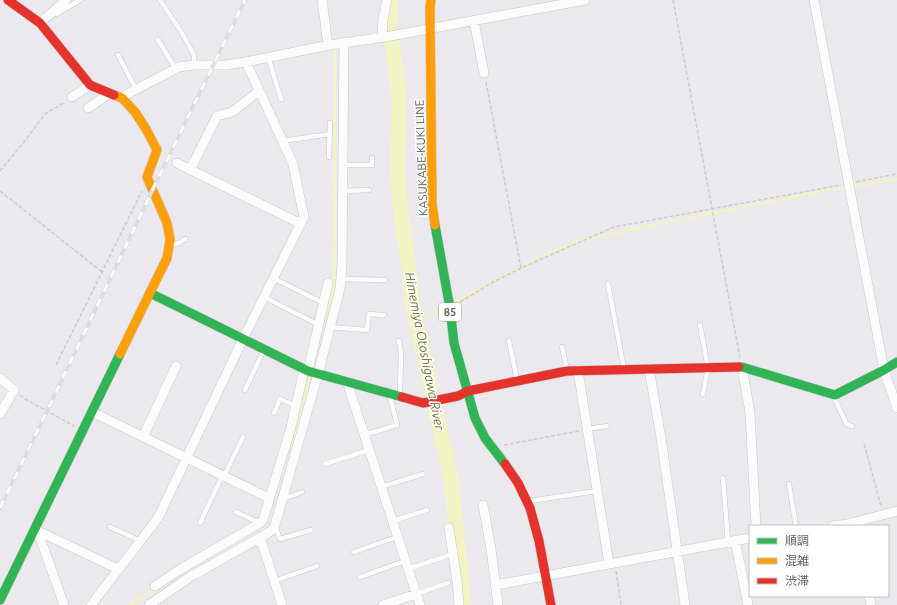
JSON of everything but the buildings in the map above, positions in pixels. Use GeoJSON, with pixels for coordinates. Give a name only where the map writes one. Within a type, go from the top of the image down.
{"type":"FeatureCollection","features":[{"type":"Feature","properties":{"kind":"street"},"geometry":{"type":"LineString","coordinates":[[0,600],[37,528],[150,293],[166,258],[170,240],[164,217],[147,177],[157,150],[135,112],[122,98],[90,86],[40,23],[8,0]]}},
{"type":"Feature","properties":{"kind":"street"},"geometry":{"type":"LineString","coordinates":[[40,23],[66,0]]}},
{"type":"Feature","properties":{"kind":"street"},"geometry":{"type":"LineString","coordinates":[[322,0],[329,45]]}},
{"type":"Feature","properties":{"kind":"street"},"geometry":{"type":"LineString","coordinates":[[384,37],[383,19],[387,0]]}},
{"type":"Feature","properties":{"kind":"street","name":"KASUKABE-KUKI LINE"},"geometry":{"type":"LineString","coordinates":[[431,0],[428,29],[432,204],[450,308],[454,343],[475,418],[485,438],[509,469],[530,508],[539,541],[551,605]]}},
{"type":"Feature","properties":{"kind":"street"},"geometry":{"type":"LineString","coordinates":[[122,98],[136,89],[179,67],[194,65],[225,65],[246,62],[342,42],[384,37],[474,21],[543,4],[585,0]]}},
{"type":"Feature","properties":{"kind":"street"},"geometry":{"type":"LineString","coordinates":[[814,0],[884,370],[897,408]]}},
{"type":"Feature","properties":{"kind":"street"},"geometry":{"type":"LineString","coordinates":[[474,21],[484,73]]}},
{"type":"Feature","properties":{"kind":"street"},"geometry":{"type":"LineString","coordinates":[[155,586],[263,520],[296,406],[312,372],[330,327],[340,289],[341,279],[343,190],[342,42]]}},
{"type":"Feature","properties":{"kind":"street"},"geometry":{"type":"LineString","coordinates":[[91,605],[158,518],[243,339],[304,218],[293,164],[246,62]]}},
{"type":"Feature","properties":{"kind":"street"},"geometry":{"type":"LineString","coordinates":[[72,97],[90,86]]}},
{"type":"Feature","properties":{"kind":"street"},"geometry":{"type":"LineString","coordinates":[[190,170],[217,116],[232,112],[259,91]]}},
{"type":"Feature","properties":{"kind":"street"},"geometry":{"type":"LineString","coordinates":[[88,108],[110,94]]}},
{"type":"Feature","properties":{"kind":"street"},"geometry":{"type":"LineString","coordinates":[[178,163],[300,224]]}},
{"type":"Feature","properties":{"kind":"street"},"geometry":{"type":"LineString","coordinates":[[148,605],[190,577],[260,538],[272,530],[275,525],[283,499],[312,372],[319,325],[328,283]]}},
{"type":"Feature","properties":{"kind":"street"},"geometry":{"type":"LineString","coordinates":[[150,293],[264,350],[312,372],[423,403],[458,396],[468,391],[567,371],[742,367],[835,395],[897,362]]}},
{"type":"Feature","properties":{"kind":"street"},"geometry":{"type":"LineString","coordinates":[[143,437],[176,366]]}},
{"type":"Feature","properties":{"kind":"street"},"geometry":{"type":"LineString","coordinates":[[742,367],[750,413],[756,525]]}},
{"type":"Feature","properties":{"kind":"street"},"geometry":{"type":"LineString","coordinates":[[649,369],[661,438],[685,605]]}},
{"type":"Feature","properties":{"kind":"street"},"geometry":{"type":"LineString","coordinates":[[578,371],[597,491],[611,563]]}},
{"type":"Feature","properties":{"kind":"street"},"geometry":{"type":"LineString","coordinates":[[0,378],[14,390],[0,414]]}},
{"type":"Feature","properties":{"kind":"street"},"geometry":{"type":"LineString","coordinates":[[347,382],[420,605]]}},
{"type":"Feature","properties":{"kind":"street"},"geometry":{"type":"LineString","coordinates":[[92,412],[270,498]]}},
{"type":"Feature","properties":{"kind":"street"},"geometry":{"type":"LineString","coordinates":[[483,505],[491,549],[498,605]]}},
{"type":"Feature","properties":{"kind":"street"},"geometry":{"type":"LineString","coordinates":[[848,525],[897,511]]}},
{"type":"Feature","properties":{"kind":"street"},"geometry":{"type":"LineString","coordinates":[[37,528],[118,569]]}},
{"type":"Feature","properties":{"kind":"street"},"geometry":{"type":"LineString","coordinates":[[37,528],[64,605]]}},
{"type":"Feature","properties":{"kind":"street"},"geometry":{"type":"LineString","coordinates":[[449,528],[459,605]]}},
{"type":"Feature","properties":{"kind":"street"},"geometry":{"type":"LineString","coordinates":[[260,538],[282,605]]}},
{"type":"Feature","properties":{"kind":"street"},"geometry":{"type":"LineString","coordinates":[[496,584],[749,538]]}},
{"type":"Feature","properties":{"kind":"street"},"geometry":{"type":"LineString","coordinates":[[731,541],[748,605]]}},
{"type":"Feature","properties":{"kind":"street"},"geometry":{"type":"LineString","coordinates":[[383,605],[416,594]]}},
{"type":"Feature","properties":{"kind":"lane"},"geometry":{"type":"LineString","coordinates":[[40,23],[80,0]]}},
{"type":"Feature","properties":{"kind":"lane"},"geometry":{"type":"LineString","coordinates":[[160,0],[182,33],[194,56],[194,65]]}},
{"type":"Feature","properties":{"kind":"lane"},"geometry":{"type":"LineString","coordinates":[[158,40],[176,69]]}},
{"type":"Feature","properties":{"kind":"lane"},"geometry":{"type":"LineString","coordinates":[[118,55],[136,89]]}},
{"type":"Feature","properties":{"kind":"lane"},"geometry":{"type":"LineString","coordinates":[[268,57],[281,99]]}},
{"type":"Feature","properties":{"kind":"lane"},"geometry":{"type":"LineString","coordinates":[[329,157],[330,123]]}},
{"type":"Feature","properties":{"kind":"lane"},"geometry":{"type":"LineString","coordinates":[[282,141],[330,134]]}},
{"type":"Feature","properties":{"kind":"lane"},"geometry":{"type":"LineString","coordinates":[[343,165],[372,165],[372,158]]}},
{"type":"Feature","properties":{"kind":"lane"},"geometry":{"type":"LineString","coordinates":[[343,190],[369,190]]}},
{"type":"Feature","properties":{"kind":"lane"},"geometry":{"type":"LineString","coordinates":[[169,245],[179,243],[186,239]]}},
{"type":"Feature","properties":{"kind":"lane"},"geometry":{"type":"LineString","coordinates":[[273,278],[324,304]]}},
{"type":"Feature","properties":{"kind":"lane"},"geometry":{"type":"LineString","coordinates":[[341,279],[385,280]]}},
{"type":"Feature","properties":{"kind":"lane"},"geometry":{"type":"LineString","coordinates":[[608,284],[624,370]]}},
{"type":"Feature","properties":{"kind":"lane"},"geometry":{"type":"LineString","coordinates":[[264,297],[319,325]]}},
{"type":"Feature","properties":{"kind":"lane"},"geometry":{"type":"LineString","coordinates":[[330,327],[367,330],[369,314],[384,315]]}},
{"type":"Feature","properties":{"kind":"lane"},"geometry":{"type":"LineString","coordinates":[[700,325],[708,368],[703,394]]}},
{"type":"Feature","properties":{"kind":"lane"},"geometry":{"type":"LineString","coordinates":[[399,341],[401,354],[400,397]]}},
{"type":"Feature","properties":{"kind":"lane"},"geometry":{"type":"LineString","coordinates":[[509,341],[517,381]]}},
{"type":"Feature","properties":{"kind":"lane"},"geometry":{"type":"LineString","coordinates":[[562,347],[567,371]]}},
{"type":"Feature","properties":{"kind":"lane"},"geometry":{"type":"LineString","coordinates":[[245,390],[264,350]]}},
{"type":"Feature","properties":{"kind":"lane"},"geometry":{"type":"LineString","coordinates":[[364,435],[397,425],[389,394]]}},
{"type":"Feature","properties":{"kind":"lane"},"geometry":{"type":"LineString","coordinates":[[832,394],[846,423],[852,426]]}},
{"type":"Feature","properties":{"kind":"lane"},"geometry":{"type":"LineString","coordinates":[[274,412],[280,399],[296,406]]}},
{"type":"Feature","properties":{"kind":"lane"},"geometry":{"type":"LineString","coordinates":[[587,429],[607,426]]}},
{"type":"Feature","properties":{"kind":"lane"},"geometry":{"type":"LineString","coordinates":[[200,523],[243,437]]}},
{"type":"Feature","properties":{"kind":"lane"},"geometry":{"type":"LineString","coordinates":[[325,464],[369,450]]}},
{"type":"Feature","properties":{"kind":"lane"},"geometry":{"type":"LineString","coordinates":[[381,487],[422,474]]}},
{"type":"Feature","properties":{"kind":"lane"},"geometry":{"type":"LineString","coordinates":[[723,478],[731,541]]}},
{"type":"Feature","properties":{"kind":"lane"},"geometry":{"type":"LineString","coordinates":[[789,484],[796,525]]}},
{"type":"Feature","properties":{"kind":"lane"},"geometry":{"type":"LineString","coordinates":[[527,501],[597,491]]}},
{"type":"Feature","properties":{"kind":"lane"},"geometry":{"type":"LineString","coordinates":[[283,499],[302,492]]}},
{"type":"Feature","properties":{"kind":"lane"},"geometry":{"type":"LineString","coordinates":[[392,522],[427,510]]}},
{"type":"Feature","properties":{"kind":"lane"},"geometry":{"type":"LineString","coordinates":[[236,512],[260,523]]}},
{"type":"Feature","properties":{"kind":"lane"},"geometry":{"type":"LineString","coordinates":[[275,525],[280,539],[311,530]]}},
{"type":"Feature","properties":{"kind":"lane"},"geometry":{"type":"LineString","coordinates":[[110,527],[141,541]]}},
{"type":"Feature","properties":{"kind":"lane"},"geometry":{"type":"LineString","coordinates":[[354,552],[397,537]]}},
{"type":"Feature","properties":{"kind":"lane"},"geometry":{"type":"LineString","coordinates":[[360,577],[452,554]]}},
{"type":"Feature","properties":{"kind":"lane"},"geometry":{"type":"LineString","coordinates":[[274,581],[317,566]]}},
{"type":"Feature","properties":{"kind":"lane"},"geometry":{"type":"LineString","coordinates":[[416,594],[448,583]]}},
{"type":"Feature","properties":{"kind":"path"},"geometry":{"type":"LineString","coordinates":[[673,0],[742,367]]}},
{"type":"Feature","properties":{"kind":"path"},"geometry":{"type":"LineString","coordinates":[[484,73],[521,268]]}},
{"type":"Feature","properties":{"kind":"path"},"geometry":{"type":"LineString","coordinates":[[0,171],[45,114],[72,97]]}},
{"type":"Feature","properties":{"kind":"path"},"geometry":{"type":"LineString","coordinates":[[450,308],[493,282],[521,268],[614,227],[897,174]]}},
{"type":"Feature","properties":{"kind":"path"},"geometry":{"type":"LineString","coordinates":[[56,366],[148,179]]}},
{"type":"Feature","properties":{"kind":"path"},"geometry":{"type":"LineString","coordinates":[[0,191],[102,272]]}},
{"type":"Feature","properties":{"kind":"path"},"geometry":{"type":"LineString","coordinates":[[14,390],[25,399],[83,430]]}},
{"type":"Feature","properties":{"kind":"path"},"geometry":{"type":"LineString","coordinates":[[492,447],[587,429]]}},
{"type":"Feature","properties":{"kind":"path"},"geometry":{"type":"LineString","coordinates":[[864,444],[884,514]]}},
{"type":"Feature","properties":{"kind":"path"},"geometry":{"type":"LineString","coordinates":[[611,563],[621,605]]}},
{"type":"Feature","properties":{"kind":"waterway","name":"Himemiya Otoshigawa River"},"geometry":{"type":"LineString","coordinates":[[391,0],[390,26],[399,96],[399,198],[412,301],[451,478],[464,605]]}},
{"type":"Feature","properties":{"kind":"waterway"},"geometry":{"type":"LineString","coordinates":[[323,325],[334,288],[335,51],[329,20]]}},
{"type":"Feature","properties":{"kind":"waterway"},"geometry":{"type":"LineString","coordinates":[[852,187],[897,179]]}},
{"type":"Feature","properties":{"kind":"waterway"},"geometry":{"type":"LineString","coordinates":[[454,303],[546,253],[584,239],[829,189],[847,188]]}},
{"type":"Feature","properties":{"kind":"waterway"},"geometry":{"type":"LineString","coordinates":[[417,322],[445,308]]}},
{"type":"Feature","properties":{"kind":"waterway"},"geometry":{"type":"LineString","coordinates":[[289,461],[310,374]]}},
{"type":"Feature","properties":{"kind":"waterway"},"geometry":{"type":"LineString","coordinates":[[265,523],[275,512]]}},
{"type":"Feature","properties":{"kind":"waterway"},"geometry":{"type":"LineString","coordinates":[[130,605],[157,589]]}},
{"type":"Feature","properties":{"kind":"railway"},"geometry":{"type":"LineString","coordinates":[[0,508],[245,0]]}},
{"type":"Feature","properties":{"kind":"traffic: fast"},"geometry":{"type":"LineString","coordinates":[[435,225],[450,308],[454,343],[475,418],[485,438],[505,464]]}},
{"type":"Feature","properties":{"kind":"traffic: fast"},"geometry":{"type":"LineString","coordinates":[[150,293],[308,371],[402,397]]}},
{"type":"Feature","properties":{"kind":"traffic: fast"},"geometry":{"type":"LineString","coordinates":[[0,600],[120,354]]}},
{"type":"Feature","properties":{"kind":"traffic: fast"},"geometry":{"type":"LineString","coordinates":[[739,367],[835,395],[897,362]]}},
{"type":"Feature","properties":{"kind":"traffic: slow"},"geometry":{"type":"LineString","coordinates":[[431,0],[432,204],[435,225]]}},
{"type":"Feature","properties":{"kind":"traffic: slow"},"geometry":{"type":"LineString","coordinates":[[114,95],[122,98],[135,112],[157,150],[147,177],[167,223],[170,239],[167,258],[120,354]]}},
{"type":"Feature","properties":{"kind":"traffic: jam"},"geometry":{"type":"LineString","coordinates":[[8,0],[40,23],[90,85],[114,95]]}},
{"type":"Feature","properties":{"kind":"traffic: jam"},"geometry":{"type":"LineString","coordinates":[[402,397],[423,403],[458,396],[468,391],[567,371],[739,367]]}},
{"type":"Feature","properties":{"kind":"traffic: jam"},"geometry":{"type":"LineString","coordinates":[[505,464],[518,483],[530,508],[539,541],[551,605]]}}]}
